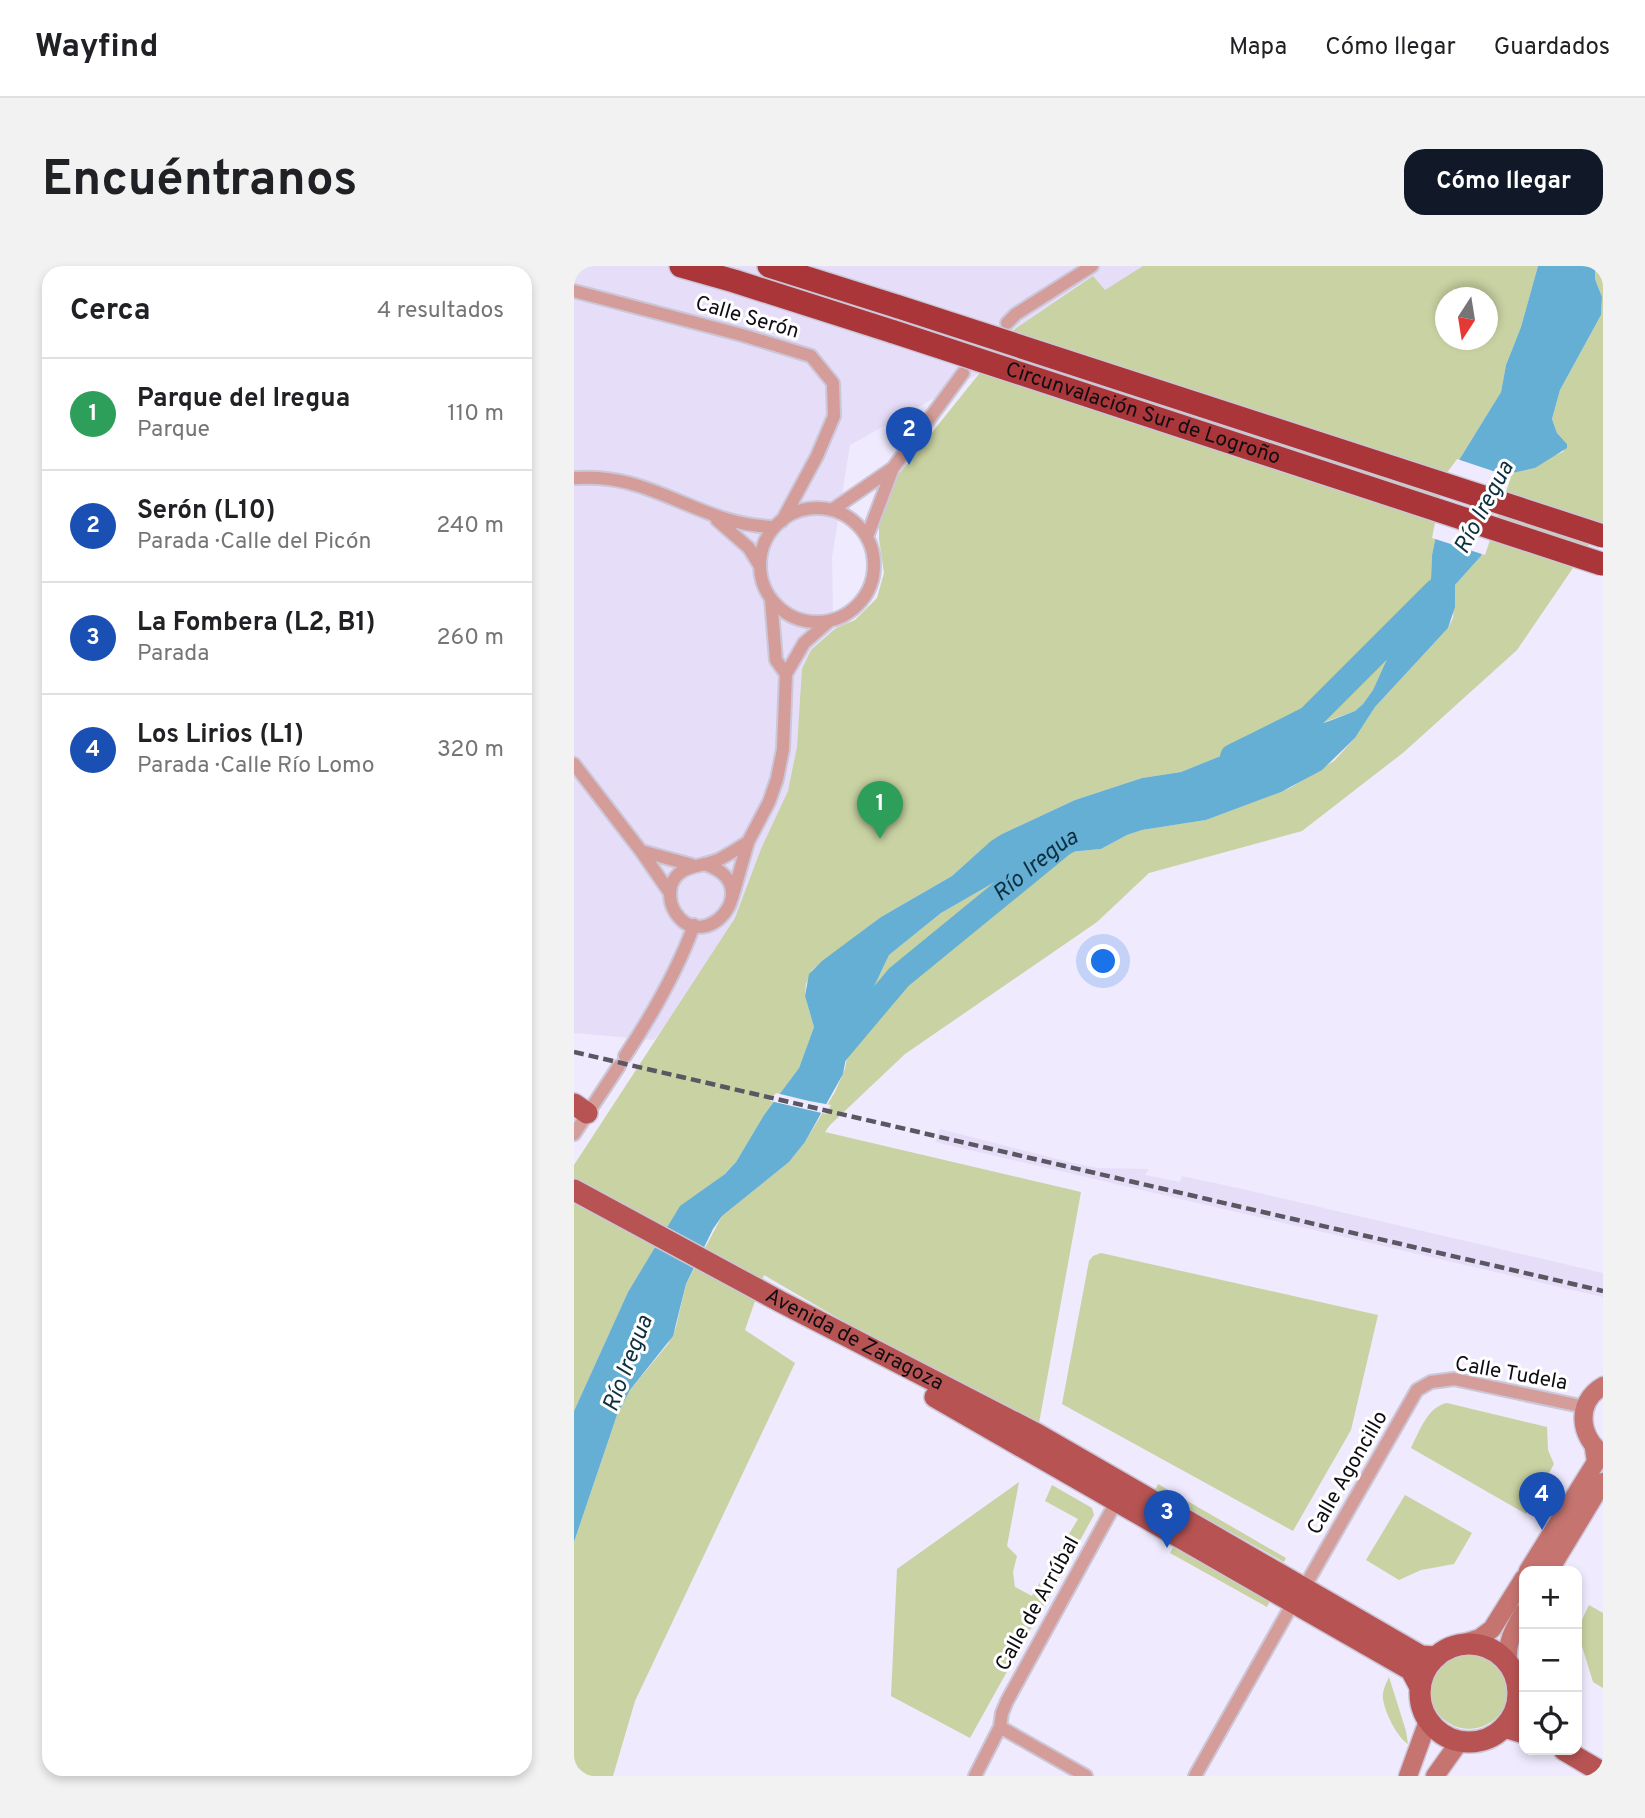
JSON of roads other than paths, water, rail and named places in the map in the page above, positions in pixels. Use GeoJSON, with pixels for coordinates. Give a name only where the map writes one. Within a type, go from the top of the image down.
{"type":"FeatureCollection","features":[{"type":"Feature","properties":{"kind":"highway","name":"Circunvalación Sur de Logroño"},"geometry":{"type":"LineString","coordinates":[[681,266],[894,332],[1603,564]]}},
{"type":"Feature","properties":{"kind":"highway","name":"Circunvalación Sur de Logroño"},"geometry":{"type":"LineString","coordinates":[[769,266],[1603,536]]}},
{"type":"Feature","properties":{"kind":"main road"},"geometry":{"type":"LineString","coordinates":[[574,1190],[781,1302]]}},
{"type":"Feature","properties":{"kind":"main road","name":"Avenida de Zaragoza"},"geometry":{"type":"LineString","coordinates":[[781,1302],[821,1331],[1116,1502],[1421,1656],[1445,1651]]}},
{"type":"Feature","properties":{"kind":"main road","name":"Avenida de Zaragoza"},"geometry":{"type":"LineString","coordinates":[[781,1302],[1037,1434],[1298,1596],[1411,1670],[1420,1687]]}},
{"type":"Feature","properties":{"kind":"main road"},"geometry":{"type":"LineString","coordinates":[[1531,1566],[1596,1462],[1599,1451],[1587,1439],[1584,1428],[1585,1407],[1590,1397],[1603,1386]]}},
{"type":"Feature","properties":{"kind":"main road"},"geometry":{"type":"LineString","coordinates":[[1552,1566],[1603,1482]]}},
{"type":"Feature","properties":{"kind":"main road"},"geometry":{"type":"LineString","coordinates":[[1519,1586],[1492,1629],[1480,1638],[1445,1651],[1423,1676],[1420,1687],[1423,1710],[1428,1721],[1437,1730],[1460,1741],[1476,1742],[1514,1730],[1514,1713],[1519,1704]]}},
{"type":"Feature","properties":{"kind":"main road"},"geometry":{"type":"LineString","coordinates":[[1519,1621],[1507,1648],[1508,1664],[1519,1692]]}},
{"type":"Feature","properties":{"kind":"main road"},"geometry":{"type":"LineString","coordinates":[[1445,1651],[1469,1644],[1484,1647],[1508,1664]]}},
{"type":"Feature","properties":{"kind":"main road"},"geometry":{"type":"LineString","coordinates":[[1408,1776],[1428,1721]]}},
{"type":"Feature","properties":{"kind":"main road"},"geometry":{"type":"LineString","coordinates":[[1435,1776],[1460,1741]]}},
{"type":"Feature","properties":{"kind":"main road"},"geometry":{"type":"LineString","coordinates":[[1582,1746],[1603,1758]]}},
{"type":"Feature","properties":{"kind":"main road"},"geometry":{"type":"LineString","coordinates":[[1572,1755],[1603,1773]]}},
{"type":"Feature","properties":{"kind":"street"},"geometry":{"type":"LineString","coordinates":[[1007,323],[1016,314],[1092,266]]}},
{"type":"Feature","properties":{"kind":"street","name":"Calle Serón"},"geometry":{"type":"LineString","coordinates":[[574,291],[811,356],[833,383],[834,416],[817,456],[778,524]]}},
{"type":"Feature","properties":{"kind":"street"},"geometry":{"type":"LineString","coordinates":[[867,537],[893,468],[963,373]]}},
{"type":"Feature","properties":{"kind":"street"},"geometry":{"type":"LineString","coordinates":[[832,510],[893,468]]}},
{"type":"Feature","properties":{"kind":"street"},"geometry":{"type":"LineString","coordinates":[[574,478],[629,483],[714,517],[753,527],[778,524],[806,510],[832,510],[846,516],[858,525],[867,537],[874,554],[874,572],[869,590],[859,605],[842,617],[828,622],[796,619],[782,610],[763,583],[760,566],[764,545],[778,524]]}},
{"type":"Feature","properties":{"kind":"street"},"geometry":{"type":"LineString","coordinates":[[714,517],[749,548],[760,566]]}},
{"type":"Feature","properties":{"kind":"street"},"geometry":{"type":"LineString","coordinates":[[771,598],[776,660],[786,674]]}},
{"type":"Feature","properties":{"kind":"street"},"geometry":{"type":"LineString","coordinates":[[748,842],[719,859],[681,871],[673,881],[670,893],[671,905],[677,916],[694,925],[711,925],[721,919],[729,909],[748,842],[769,802],[777,779],[783,750],[786,674],[804,643],[828,622]]}},
{"type":"Feature","properties":{"kind":"street"},"geometry":{"type":"LineString","coordinates":[[574,764],[670,893]]}},
{"type":"Feature","properties":{"kind":"street"},"geometry":{"type":"LineString","coordinates":[[641,851],[716,868],[725,876],[732,898]]}},
{"type":"Feature","properties":{"kind":"street"},"geometry":{"type":"LineString","coordinates":[[574,1134],[581,1109],[622,1061],[644,1027],[674,972],[694,925]]}},
{"type":"Feature","properties":{"kind":"street","name":"Calle Tudela"},"geometry":{"type":"LineString","coordinates":[[1431,1382],[1454,1379],[1585,1407]]}},
{"type":"Feature","properties":{"kind":"street","name":"Calle Agoncillo"},"geometry":{"type":"LineString","coordinates":[[1195,1776],[1417,1390],[1431,1382]]}},
{"type":"Feature","properties":{"kind":"street","name":"Calle de Arrúbal"},"geometry":{"type":"LineString","coordinates":[[975,1776],[1000,1727],[1007,1701],[1116,1502]]}},
{"type":"Feature","properties":{"kind":"street"},"geometry":{"type":"LineString","coordinates":[[1000,1727],[1086,1776]]}},
{"type":"Feature","properties":{"kind":"water","name":"Río Iregua"},"geometry":{"type":"Polygon","coordinates":[[[1538,266],[1595,266],[1595,279],[1602,297],[1601,315],[1560,390],[1552,419],[1567,448],[1535,468],[1508,474],[1481,556],[1455,585],[1455,607],[1448,628],[1375,707],[1355,738],[1322,770],[1281,792],[1206,820],[1142,830],[1101,849],[1059,853],[1035,859],[941,913],[889,955],[872,991],[854,1015],[843,1074],[805,1142],[789,1162],[722,1216],[713,1229],[686,1284],[673,1336],[630,1390],[617,1415],[574,1542],[574,1411],[628,1292],[680,1206],[725,1174],[736,1162],[764,1115],[799,1068],[814,1027],[805,996],[809,974],[822,961],[881,917],[952,876],[1002,834],[1075,800],[1142,778],[1181,772],[1238,749],[1332,720],[1355,711],[1363,704],[1431,579],[1432,555],[1448,478],[1501,392],[1506,365],[1521,327],[1538,266]]]}},
{"type":"Feature","properties":{"kind":"waterway","name":"Río Iregua"},"geometry":{"type":"LineString","coordinates":[[1233,757],[1309,719],[1437,591]]}},
{"type":"Feature","properties":{"kind":"waterway","name":"Río Iregua"},"geometry":{"type":"LineString","coordinates":[[829,1060],[899,977],[1063,843],[1076,836]]}},
{"type":"Feature","properties":{"kind":"railway"},"geometry":{"type":"LineString","coordinates":[[574,1052],[1603,1291]]}},
{"type":"Feature","properties":{"kind":"place","name":"Serón (L10)"},"geometry":{"type":"Point","coordinates":[909,465]}},
{"type":"Feature","properties":{"kind":"place","name":"Parque del Iregua"},"geometry":{"type":"Point","coordinates":[880,839]}},
{"type":"Feature","properties":{"kind":"place","name":"Los Lirios (L1)"},"geometry":{"type":"Point","coordinates":[1542,1530]}},
{"type":"Feature","properties":{"kind":"place","name":"La Fombera (L2, B1)"},"geometry":{"type":"Point","coordinates":[1167,1548]}}]}
